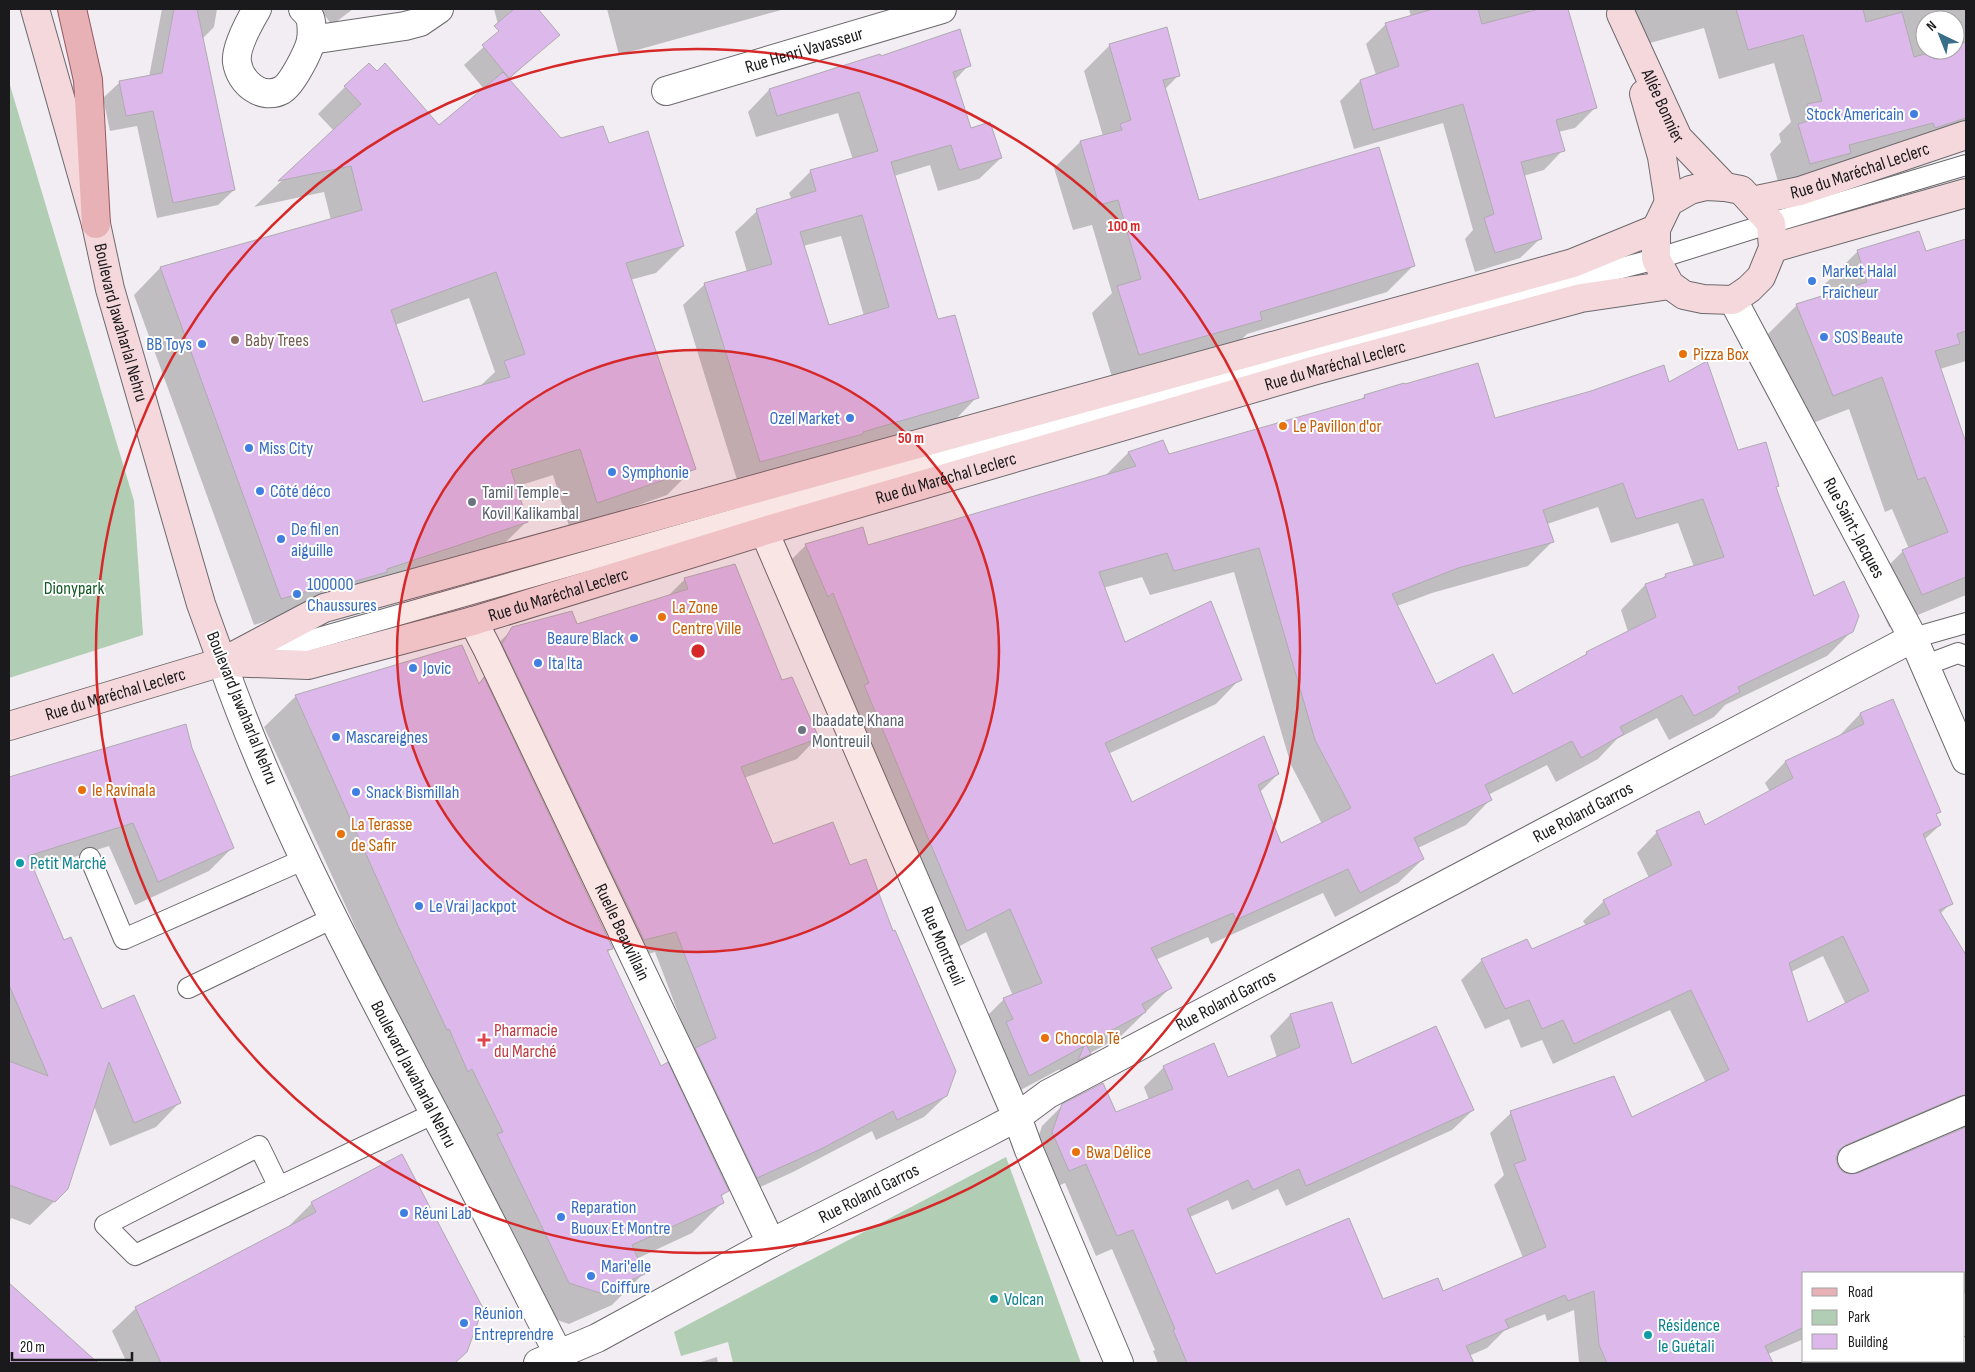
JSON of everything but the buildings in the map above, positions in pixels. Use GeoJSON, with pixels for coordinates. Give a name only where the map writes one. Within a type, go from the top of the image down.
{"type":"FeatureCollection","features":[{"type":"Feature","properties":{"kind":"main road"},"geometry":{"type":"LineString","coordinates":[[72,9],[88,80],[96,224]]}},
{"type":"Feature","properties":{"kind":"street","name":"Boulevard Jawaharlal Nehru"},"geometry":{"type":"LineString","coordinates":[[36,9],[96,224],[110,289],[201,604],[241,715],[333,918],[498,1234],[553,1360]]}},
{"type":"Feature","properties":{"kind":"street"},"geometry":{"type":"LineString","coordinates":[[257,9],[243,35],[236,62],[243,78],[255,91],[270,94],[283,90],[298,70],[311,40],[310,18],[303,9]]}},
{"type":"Feature","properties":{"kind":"street"},"geometry":{"type":"LineString","coordinates":[[311,40],[405,26],[420,22],[439,9]]}},
{"type":"Feature","properties":{"kind":"street","name":"Rue Henri Vavasseur"},"geometry":{"type":"LineString","coordinates":[[666,92],[942,9]]}},
{"type":"Feature","properties":{"kind":"street","name":"Allée Bonnier"},"geometry":{"type":"LineString","coordinates":[[1620,11],[1678,138],[1725,186]]}},
{"type":"Feature","properties":{"kind":"street","name":"Allée Bonnier"},"geometry":{"type":"LineString","coordinates":[[1620,11],[1662,157],[1669,202]]}},
{"type":"Feature","properties":{"kind":"street","name":"Rue du Maréchal Leclerc"},"geometry":{"type":"LineString","coordinates":[[1752,201],[1800,191],[1966,135]]}},
{"type":"Feature","properties":{"kind":"street"},"geometry":{"type":"LineString","coordinates":[[1706,186],[1725,186],[1741,190],[1752,201],[1772,236],[1761,277],[1749,289],[1733,300],[1702,299],[1684,294],[1670,285],[1656,259],[1656,229],[1669,202],[1690,190],[1706,186]]}},
{"type":"Feature","properties":{"kind":"street","name":"Rue du Maréchal Leclerc"},"geometry":{"type":"LineString","coordinates":[[1772,236],[1966,193]]}},
{"type":"Feature","properties":{"kind":"street","name":"Rue du Maréchal Leclerc"},"geometry":{"type":"LineString","coordinates":[[9,726],[222,662],[324,608],[1574,263],[1656,229]]}},
{"type":"Feature","properties":{"kind":"street","name":"Rue du Maréchal Leclerc"},"geometry":{"type":"LineString","coordinates":[[222,662],[308,665],[473,621],[764,531],[1316,370],[1581,298],[1670,285]]}},
{"type":"Feature","properties":{"kind":"street","name":"Rue Saint-Jacques"},"geometry":{"type":"LineString","coordinates":[[1733,300],[1914,638],[1966,760]]}},
{"type":"Feature","properties":{"kind":"street","name":"Rue Montreuil"},"geometry":{"type":"LineString","coordinates":[[764,531],[1017,1117],[1029,1150],[1119,1363]]}},
{"type":"Feature","properties":{"kind":"street","name":"Ruelle Beauvillain"},"geometry":{"type":"LineString","coordinates":[[473,621],[488,648],[771,1243]]}},
{"type":"Feature","properties":{"kind":"street","name":"Rue Roland Garros"},"geometry":{"type":"LineString","coordinates":[[553,1360],[771,1243],[1017,1117],[1048,1094],[1914,638]]}},
{"type":"Feature","properties":{"kind":"street"},"geometry":{"type":"LineString","coordinates":[[1852,1159],[1966,1110]]}},
{"type":"Feature","properties":{"kind":"lane","name":"Rue du Maréchal Leclerc"},"geometry":{"type":"LineString","coordinates":[[222,662],[304,642],[712,525],[854,481],[1470,307],[1656,259],[1772,236],[1966,166]]}},
{"type":"Feature","properties":{"kind":"lane"},"geometry":{"type":"LineString","coordinates":[[1914,638],[1966,623]]}},
{"type":"Feature","properties":{"kind":"lane"},"geometry":{"type":"LineString","coordinates":[[1926,664],[1958,653],[1966,656]]}},
{"type":"Feature","properties":{"kind":"lane"},"geometry":{"type":"LineString","coordinates":[[90,858],[124,939],[305,859]]}},
{"type":"Feature","properties":{"kind":"lane"},"geometry":{"type":"LineString","coordinates":[[188,988],[333,918]]}},
{"type":"Feature","properties":{"kind":"lane"},"geometry":{"type":"LineString","coordinates":[[279,1187],[259,1146],[105,1225],[135,1255],[279,1187],[434,1113]]}},
{"type":"Feature","properties":{"kind":"green space","name":"Dionypark"},"geometry":{"type":"Polygon","coordinates":[[[9,82],[134,501],[143,635],[9,678],[9,82]]]}},
{"type":"Feature","properties":{"kind":"green space"},"geometry":{"type":"Polygon","coordinates":[[[1006,1157],[1081,1363],[733,1363],[728,1342],[681,1356],[674,1332],[1006,1157]]]}},
{"type":"Feature","properties":{"kind":"place","name":"Stock Americain"},"geometry":{"type":"Point","coordinates":[1914,114]}},
{"type":"Feature","properties":{"kind":"place","name":"Market Halal Fraîcheur"},"geometry":{"type":"Point","coordinates":[1812,281]}},
{"type":"Feature","properties":{"kind":"place","name":"SOS Beaute"},"geometry":{"type":"Point","coordinates":[1824,337]}},
{"type":"Feature","properties":{"kind":"place","name":"Baby Trees"},"geometry":{"type":"Point","coordinates":[235,340]}},
{"type":"Feature","properties":{"kind":"place","name":"BB Toys"},"geometry":{"type":"Point","coordinates":[202,344]}},
{"type":"Feature","properties":{"kind":"place","name":"Pizza Box"},"geometry":{"type":"Point","coordinates":[1683,354]}},
{"type":"Feature","properties":{"kind":"place","name":"Ozel Market"},"geometry":{"type":"Point","coordinates":[850,418]}},
{"type":"Feature","properties":{"kind":"place","name":"Le Pavillon d'or"},"geometry":{"type":"Point","coordinates":[1283,426]}},
{"type":"Feature","properties":{"kind":"place","name":"Miss City"},"geometry":{"type":"Point","coordinates":[249,448]}},
{"type":"Feature","properties":{"kind":"place","name":"Symphonie"},"geometry":{"type":"Point","coordinates":[612,472]}},
{"type":"Feature","properties":{"kind":"place","name":"Côté déco"},"geometry":{"type":"Point","coordinates":[260,491]}},
{"type":"Feature","properties":{"kind":"place","name":"Tamil Temple - Kovil Kalikambal"},"geometry":{"type":"Point","coordinates":[472,502]}},
{"type":"Feature","properties":{"kind":"place","name":"De fil en aiguille"},"geometry":{"type":"Point","coordinates":[281,539]}},
{"type":"Feature","properties":{"kind":"place","name":"100000 Chaussures"},"geometry":{"type":"Point","coordinates":[297,594]}},
{"type":"Feature","properties":{"kind":"place","name":"La Zone Centre Ville"},"geometry":{"type":"Point","coordinates":[662,617]}},
{"type":"Feature","properties":{"kind":"place","name":"Beaure Black"},"geometry":{"type":"Point","coordinates":[634,638]}},
{"type":"Feature","properties":{"kind":"place","name":"Ita Ita"},"geometry":{"type":"Point","coordinates":[538,663]}},
{"type":"Feature","properties":{"kind":"place","name":"Jovic"},"geometry":{"type":"Point","coordinates":[413,668]}},
{"type":"Feature","properties":{"kind":"place","name":"Ibaadate Khana Montreuil"},"geometry":{"type":"Point","coordinates":[802,730]}},
{"type":"Feature","properties":{"kind":"place","name":"Mascareignes"},"geometry":{"type":"Point","coordinates":[336,737]}},
{"type":"Feature","properties":{"kind":"place","name":"le Ravinala"},"geometry":{"type":"Point","coordinates":[82,790]}},
{"type":"Feature","properties":{"kind":"place","name":"Snack Bismillah"},"geometry":{"type":"Point","coordinates":[356,792]}},
{"type":"Feature","properties":{"kind":"place","name":"La Terasse de Safir"},"geometry":{"type":"Point","coordinates":[341,834]}},
{"type":"Feature","properties":{"kind":"place","name":"Petit Marché"},"geometry":{"type":"Point","coordinates":[20,863]}},
{"type":"Feature","properties":{"kind":"place","name":"Le Vrai Jackpot"},"geometry":{"type":"Point","coordinates":[419,906]}},
{"type":"Feature","properties":{"kind":"place","name":"Chocola Té"},"geometry":{"type":"Point","coordinates":[1045,1038]}},
{"type":"Feature","properties":{"kind":"place","name":"Pharmacie du Marché"},"geometry":{"type":"Point","coordinates":[484,1040]}},
{"type":"Feature","properties":{"kind":"place","name":"Bwa Délice"},"geometry":{"type":"Point","coordinates":[1076,1152]}},
{"type":"Feature","properties":{"kind":"place","name":"Réuni Lab"},"geometry":{"type":"Point","coordinates":[404,1213]}},
{"type":"Feature","properties":{"kind":"place","name":"Reparation Buoux Et Montre"},"geometry":{"type":"Point","coordinates":[561,1217]}},
{"type":"Feature","properties":{"kind":"place","name":"Mari'elle Coiffure"},"geometry":{"type":"Point","coordinates":[591,1276]}},
{"type":"Feature","properties":{"kind":"place","name":"Volcan"},"geometry":{"type":"Point","coordinates":[994,1299]}},
{"type":"Feature","properties":{"kind":"place","name":"Réunion Entreprendre"},"geometry":{"type":"Point","coordinates":[464,1323]}},
{"type":"Feature","properties":{"kind":"place","name":"Résidence le Guétali"},"geometry":{"type":"Point","coordinates":[1648,1335]}}]}
